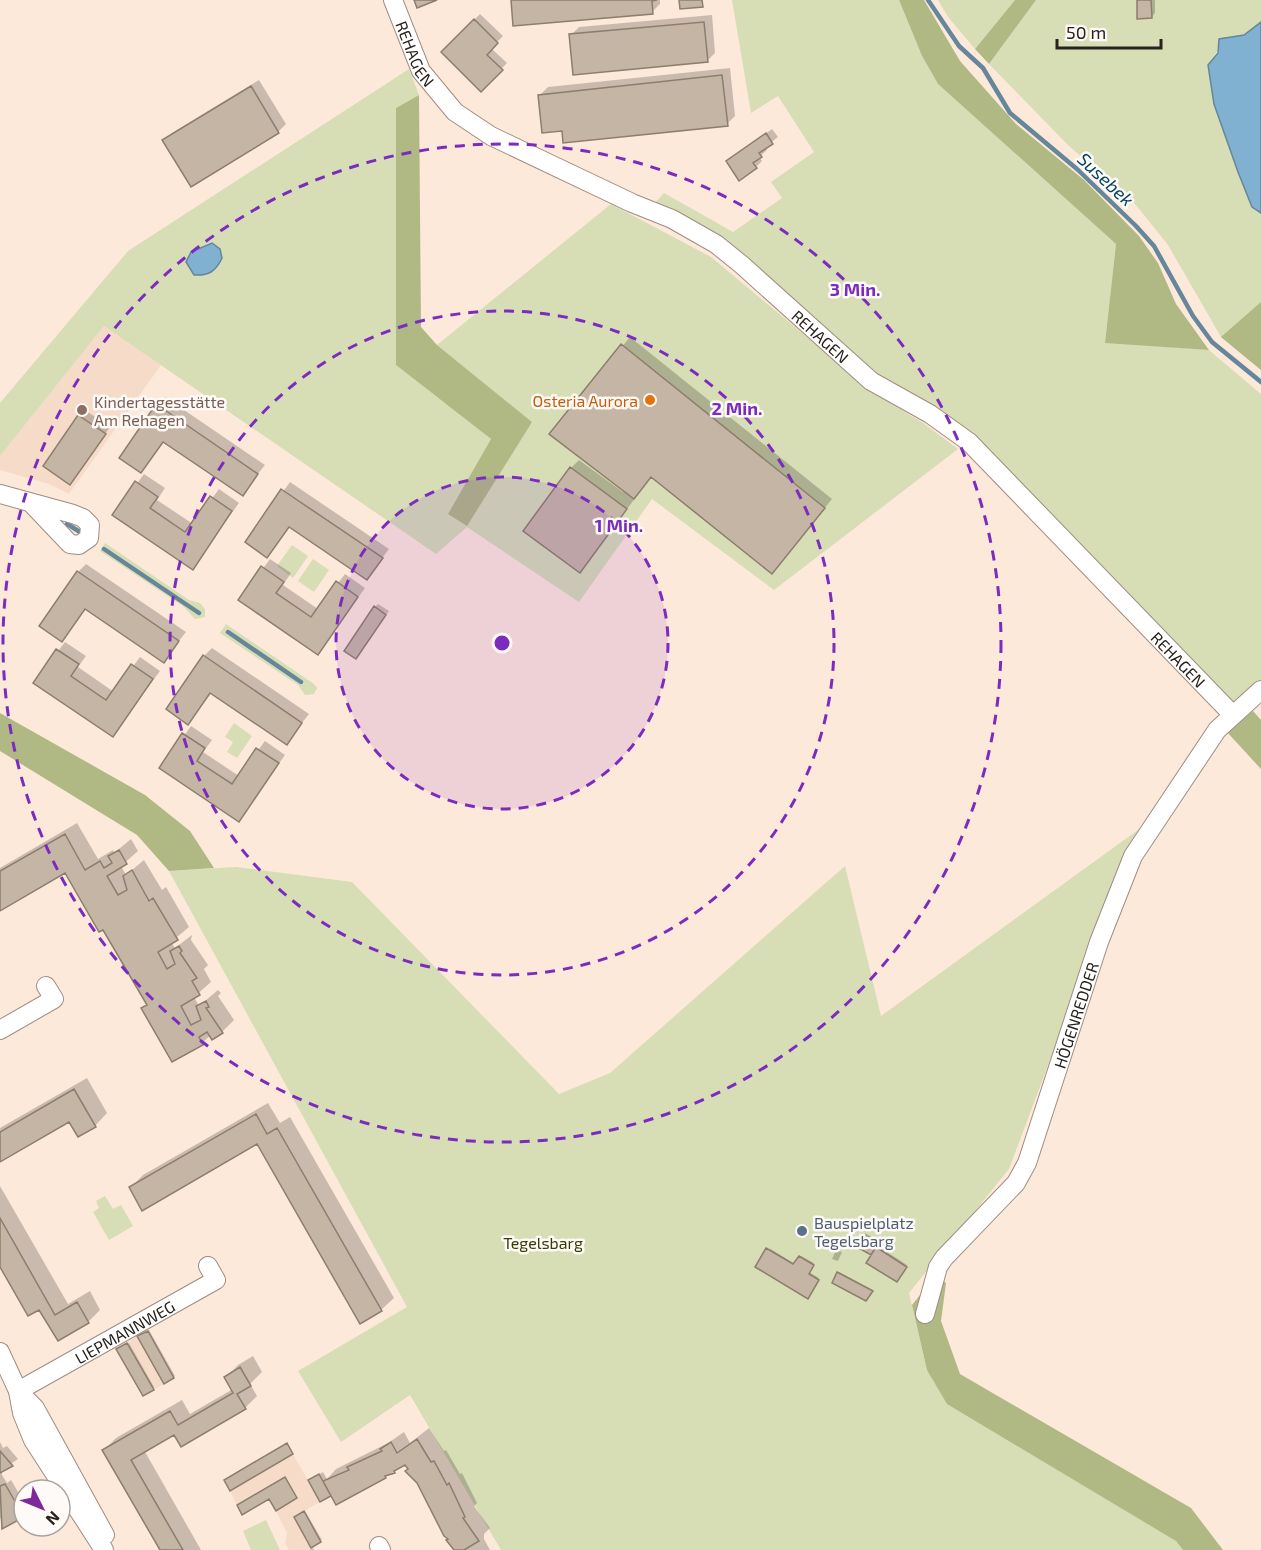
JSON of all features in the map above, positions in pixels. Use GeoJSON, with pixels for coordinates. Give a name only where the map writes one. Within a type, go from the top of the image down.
{"type":"FeatureCollection","features":[{"type":"Feature","properties":{"kind":"street","name":"REHAGEN"},"geometry":{"type":"LineString","coordinates":[[393,0],[422,71],[455,112],[491,136],[632,203],[672,219],[716,244],[742,264],[871,381],[930,414],[969,442],[1232,714]]}},
{"type":"Feature","properties":{"kind":"street"},"geometry":{"type":"LineString","coordinates":[[0,494],[31,503]]}},
{"type":"Feature","properties":{"kind":"street","name":"HÖGENREDDER"},"geometry":{"type":"LineString","coordinates":[[925,1314],[938,1267],[944,1258],[1016,1183],[1027,1163],[1099,942],[1133,855],[1217,730],[1261,690]]}},
{"type":"Feature","properties":{"kind":"street"},"geometry":{"type":"LineString","coordinates":[[0,1030],[54,999],[46,986]]}},
{"type":"Feature","properties":{"kind":"street","name":"LIEPMANNWEG"},"geometry":{"type":"LineString","coordinates":[[18,1391],[216,1280],[208,1266]]}},
{"type":"Feature","properties":{"kind":"street"},"geometry":{"type":"LineString","coordinates":[[0,1352],[18,1391],[22,1413],[33,1440],[104,1550]]}},
{"type":"Feature","properties":{"kind":"street"},"geometry":{"type":"LineString","coordinates":[[18,1391],[35,1408],[103,1527],[109,1550]]}},
{"type":"Feature","properties":{"kind":"shaded area","name":"Kindertagesstätte Am Rehagen"},"geometry":{"type":"Polygon","coordinates":[[[104,326],[161,365],[69,494],[49,484],[0,470],[0,456],[104,326]]]}},
{"type":"Feature","properties":{"kind":"shaded area"},"geometry":{"type":"Polygon","coordinates":[[[137,1336],[164,1384],[154,1390],[127,1343],[137,1336]]]}},
{"type":"Feature","properties":{"kind":"shaded area"},"geometry":{"type":"Polygon","coordinates":[[[293,1454],[320,1502],[294,1517],[311,1548],[308,1550],[289,1550],[285,1543],[287,1533],[276,1511],[297,1498],[285,1478],[237,1505],[230,1491],[293,1454]]]}},
{"type":"Feature","properties":{"kind":"green space"},"geometry":{"type":"Polygon","coordinates":[[[732,0],[899,0],[922,56],[938,84],[1116,244],[1105,342],[1209,350],[1261,394],[1261,681],[1231,706],[975,440],[876,378],[653,205],[664,193],[733,232],[782,198],[771,182],[814,152],[778,96],[751,113],[732,0]]]}},
{"type":"Feature","properties":{"kind":"green space"},"geometry":{"type":"Polygon","coordinates":[[[899,0],[924,0],[960,61],[1016,124],[1084,180],[1139,236],[1158,263],[1176,304],[1209,350],[1105,343],[1116,244],[938,84],[922,56],[899,0]]]}},
{"type":"Feature","properties":{"kind":"green space"},"geometry":{"type":"Polygon","coordinates":[[[938,0],[1015,0],[975,49],[948,17],[938,0]]]}},
{"type":"Feature","properties":{"kind":"green space"},"geometry":{"type":"Polygon","coordinates":[[[1015,0],[1036,0],[989,64],[975,49],[1015,0]]]}},
{"type":"Feature","properties":{"kind":"green space"},"geometry":{"type":"Polygon","coordinates":[[[1036,0],[1261,0],[1261,22],[1244,35],[1227,37],[1208,65],[1214,104],[1255,210],[1261,213],[1261,370],[1221,337],[1168,245],[1136,205],[1068,145],[989,64],[1036,0]]]}},
{"type":"Feature","properties":{"kind":"green space"},"geometry":{"type":"Polygon","coordinates":[[[409,69],[419,95],[396,108],[396,365],[491,439],[448,515],[532,422],[437,345],[611,204],[711,257],[874,393],[923,423],[958,449],[774,590],[652,499],[579,602],[467,527],[436,554],[104,326],[0,456],[0,403],[128,251],[409,69]]]}},
{"type":"Feature","properties":{"kind":"green space"},"geometry":{"type":"Polygon","coordinates":[[[419,95],[421,327],[437,345],[532,422],[467,526],[448,514],[491,439],[396,365],[396,108],[419,95]]]}},
{"type":"Feature","properties":{"kind":"green space"},"geometry":{"type":"Polygon","coordinates":[[[1261,302],[1261,370],[1221,337],[1261,302]]]}},
{"type":"Feature","properties":{"kind":"green space"},"geometry":{"type":"Polygon","coordinates":[[[105,543],[189,600],[200,603],[205,609],[205,617],[195,619],[184,607],[100,551],[105,543]]]}},
{"type":"Feature","properties":{"kind":"green space"},"geometry":{"type":"Polygon","coordinates":[[[292,545],[308,556],[293,578],[277,566],[292,545]]]}},
{"type":"Feature","properties":{"kind":"green space"},"geometry":{"type":"Polygon","coordinates":[[[313,559],[329,570],[314,592],[298,581],[313,559]]]}},
{"type":"Feature","properties":{"kind":"green space"},"geometry":{"type":"Polygon","coordinates":[[[226,624],[314,684],[317,688],[314,694],[305,695],[298,685],[220,633],[226,624]]]}},
{"type":"Feature","properties":{"kind":"green space"},"geometry":{"type":"Polygon","coordinates":[[[1253,711],[1261,720],[1261,769],[1227,732],[1253,711]]]}},
{"type":"Feature","properties":{"kind":"green space"},"geometry":{"type":"Polygon","coordinates":[[[0,713],[145,795],[190,831],[214,868],[169,871],[137,835],[0,751],[0,713]]]}},
{"type":"Feature","properties":{"kind":"green space"},"geometry":{"type":"Polygon","coordinates":[[[234,723],[252,736],[237,758],[227,752],[233,742],[225,737],[234,723]]]}},
{"type":"Feature","properties":{"kind":"green space","name":"Tegelsbarg"},"geometry":{"type":"Polygon","coordinates":[[[1142,827],[1132,842],[1009,1169],[909,1293],[927,1370],[1176,1541],[1183,1550],[501,1550],[410,1395],[341,1442],[298,1371],[407,1307],[169,871],[236,867],[352,882],[559,1094],[610,1073],[845,866],[881,1016],[1142,827]]]}},
{"type":"Feature","properties":{"kind":"green space"},"geometry":{"type":"Polygon","coordinates":[[[105,1196],[113,1209],[121,1205],[133,1226],[109,1240],[93,1212],[99,1208],[96,1201],[105,1196]]]}},
{"type":"Feature","properties":{"kind":"green space"},"geometry":{"type":"Polygon","coordinates":[[[937,1274],[946,1283],[941,1321],[960,1374],[1191,1508],[1223,1550],[1183,1550],[1176,1541],[947,1404],[927,1370],[912,1305],[937,1274]]]}},
{"type":"Feature","properties":{"kind":"green space"},"geometry":{"type":"Polygon","coordinates":[[[266,1520],[280,1550],[251,1550],[243,1531],[266,1520]]]}},
{"type":"Feature","properties":{"kind":"water"},"geometry":{"type":"Polygon","coordinates":[[[1261,22],[1261,213],[1252,207],[1238,172],[1214,104],[1208,65],[1218,53],[1219,39],[1244,35],[1261,22]]]}},
{"type":"Feature","properties":{"kind":"water"},"geometry":{"type":"Polygon","coordinates":[[[212,243],[220,249],[222,258],[220,263],[204,275],[194,275],[186,262],[191,252],[212,243]]]}},
{"type":"Feature","properties":{"kind":"building"},"geometry":{"type":"Polygon","coordinates":[[[414,0],[437,0],[417,8],[414,0]]]}},
{"type":"Feature","properties":{"kind":"building"},"geometry":{"type":"Polygon","coordinates":[[[511,0],[657,0],[652,1],[653,14],[513,26],[511,0]]]}},
{"type":"Feature","properties":{"kind":"building"},"geometry":{"type":"Polygon","coordinates":[[[679,0],[702,0],[703,7],[680,9],[679,0]]]}},
{"type":"Feature","properties":{"kind":"building"},"geometry":{"type":"Polygon","coordinates":[[[1137,0],[1151,0],[1152,18],[1137,19],[1137,0]]]}},
{"type":"Feature","properties":{"kind":"building"},"geometry":{"type":"Polygon","coordinates":[[[474,19],[498,43],[487,55],[503,70],[481,92],[441,52],[474,19]]]}},
{"type":"Feature","properties":{"kind":"building"},"geometry":{"type":"Polygon","coordinates":[[[704,22],[708,62],[573,75],[569,34],[704,22]]]}},
{"type":"Feature","properties":{"kind":"building"},"geometry":{"type":"Polygon","coordinates":[[[722,75],[728,126],[563,143],[562,131],[542,133],[538,95],[722,75]]]}},
{"type":"Feature","properties":{"kind":"building"},"geometry":{"type":"Polygon","coordinates":[[[251,86],[279,133],[191,187],[162,140],[251,86]]]}},
{"type":"Feature","properties":{"kind":"building"},"geometry":{"type":"Polygon","coordinates":[[[766,133],[773,144],[759,153],[762,157],[753,163],[757,168],[739,181],[726,161],[766,133]]]}},
{"type":"Feature","properties":{"kind":"building"},"geometry":{"type":"Polygon","coordinates":[[[621,344],[825,508],[772,574],[651,477],[634,499],[549,434],[621,344]]]}},
{"type":"Feature","properties":{"kind":"building"},"geometry":{"type":"Polygon","coordinates":[[[156,404],[258,474],[243,496],[163,442],[141,473],[119,458],[156,404]]]}},
{"type":"Feature","properties":{"kind":"building"},"geometry":{"type":"Polygon","coordinates":[[[78,415],[106,434],[70,485],[43,466],[78,415]]]}},
{"type":"Feature","properties":{"kind":"building"},"geometry":{"type":"Polygon","coordinates":[[[570,467],[627,509],[580,573],[523,531],[570,467]]]}},
{"type":"Feature","properties":{"kind":"building"},"geometry":{"type":"Polygon","coordinates":[[[135,481],[158,497],[150,508],[185,532],[210,496],[232,511],[193,570],[112,515],[135,481]]]}},
{"type":"Feature","properties":{"kind":"building"},"geometry":{"type":"Polygon","coordinates":[[[281,489],[383,558],[367,580],[289,527],[267,558],[245,542],[281,489]]]}},
{"type":"Feature","properties":{"kind":"building"},"geometry":{"type":"Polygon","coordinates":[[[261,566],[284,582],[276,593],[311,617],[336,581],[358,597],[318,655],[238,600],[261,566]]]}},
{"type":"Feature","properties":{"kind":"building"},"geometry":{"type":"Polygon","coordinates":[[[77,571],[179,641],[164,663],[85,609],[62,642],[39,626],[77,571]]]}},
{"type":"Feature","properties":{"kind":"building"},"geometry":{"type":"Polygon","coordinates":[[[374,606],[386,615],[356,659],[344,651],[374,606]]]}},
{"type":"Feature","properties":{"kind":"building"},"geometry":{"type":"Polygon","coordinates":[[[56,649],[79,664],[71,676],[106,700],[131,664],[153,679],[113,737],[33,683],[56,649]]]}},
{"type":"Feature","properties":{"kind":"building"},"geometry":{"type":"Polygon","coordinates":[[[203,655],[302,723],[287,745],[210,693],[188,725],[166,709],[203,655]]]}},
{"type":"Feature","properties":{"kind":"building"},"geometry":{"type":"Polygon","coordinates":[[[182,733],[205,748],[197,761],[232,784],[256,748],[279,763],[239,822],[159,768],[182,733]]]}},
{"type":"Feature","properties":{"kind":"building"},"geometry":{"type":"Polygon","coordinates":[[[65,834],[85,870],[100,861],[104,868],[112,863],[108,856],[119,850],[127,864],[107,876],[118,895],[127,890],[123,876],[132,870],[149,901],[153,898],[178,940],[158,952],[167,969],[175,964],[170,951],[179,946],[182,951],[180,953],[197,978],[192,981],[200,995],[181,1006],[191,1025],[201,1020],[196,1006],[206,1001],[209,1007],[206,1008],[223,1033],[212,1040],[207,1032],[199,1037],[203,1045],[172,1062],[141,1008],[147,1005],[103,930],[99,932],[65,873],[0,911],[0,871],[65,834]]]}},
{"type":"Feature","properties":{"kind":"building"},"geometry":{"type":"Polygon","coordinates":[[[74,1089],[96,1127],[78,1137],[69,1122],[0,1162],[0,1132],[74,1089]]]}},
{"type":"Feature","properties":{"kind":"building"},"geometry":{"type":"Polygon","coordinates":[[[256,1114],[267,1134],[277,1128],[382,1311],[360,1324],[257,1144],[142,1211],[129,1187],[256,1114]]]}},
{"type":"Feature","properties":{"kind":"building"},"geometry":{"type":"Polygon","coordinates":[[[0,1218],[55,1315],[77,1302],[89,1323],[58,1341],[39,1310],[28,1316],[0,1267],[0,1218]]]}},
{"type":"Feature","properties":{"kind":"building"},"geometry":{"type":"Polygon","coordinates":[[[862,1234],[878,1243],[871,1255],[855,1246],[862,1234]]]}},
{"type":"Feature","properties":{"kind":"building"},"geometry":{"type":"Polygon","coordinates":[[[876,1247],[907,1267],[897,1282],[866,1263],[876,1247]]]}},
{"type":"Feature","properties":{"kind":"building"},"geometry":{"type":"Polygon","coordinates":[[[766,1248],[793,1264],[799,1256],[814,1265],[809,1274],[819,1280],[808,1299],[755,1267],[766,1248]]]}},
{"type":"Feature","properties":{"kind":"building"},"geometry":{"type":"Polygon","coordinates":[[[837,1272],[873,1291],[866,1301],[832,1283],[837,1272]]]}},
{"type":"Feature","properties":{"kind":"building"},"geometry":{"type":"Polygon","coordinates":[[[148,1331],[174,1378],[164,1384],[137,1336],[148,1331]]]}},
{"type":"Feature","properties":{"kind":"building"},"geometry":{"type":"Polygon","coordinates":[[[127,1343],[154,1390],[143,1396],[116,1349],[127,1343]]]}},
{"type":"Feature","properties":{"kind":"building"},"geometry":{"type":"Polygon","coordinates":[[[240,1367],[251,1386],[237,1394],[246,1409],[181,1447],[174,1435],[131,1460],[183,1550],[160,1550],[102,1450],[170,1411],[178,1425],[233,1393],[224,1377],[240,1367]]]}},
{"type":"Feature","properties":{"kind":"building"},"geometry":{"type":"Polygon","coordinates":[[[417,1439],[431,1462],[434,1461],[447,1485],[449,1483],[465,1517],[463,1518],[479,1541],[464,1550],[454,1550],[446,1540],[448,1539],[444,1536],[417,1483],[405,1471],[408,1469],[405,1465],[394,1471],[395,1473],[385,1476],[386,1478],[336,1505],[323,1481],[349,1470],[347,1467],[382,1451],[380,1449],[391,1442],[397,1453],[417,1439]]]}},
{"type":"Feature","properties":{"kind":"building"},"geometry":{"type":"Polygon","coordinates":[[[287,1443],[293,1454],[230,1491],[224,1480],[287,1443]]]}},
{"type":"Feature","properties":{"kind":"building"},"geometry":{"type":"Polygon","coordinates":[[[0,1451],[13,1466],[0,1473],[0,1451]]]}},
{"type":"Feature","properties":{"kind":"building"},"geometry":{"type":"Polygon","coordinates":[[[319,1474],[331,1496],[320,1502],[308,1480],[319,1474]]]}},
{"type":"Feature","properties":{"kind":"building"},"geometry":{"type":"Polygon","coordinates":[[[285,1477],[297,1498],[276,1511],[269,1499],[242,1515],[237,1505],[285,1477]]]}},
{"type":"Feature","properties":{"kind":"building"},"geometry":{"type":"Polygon","coordinates":[[[5,1484],[12,1496],[12,1524],[2,1529],[0,1486],[5,1484]]]}},
{"type":"Feature","properties":{"kind":"building"},"geometry":{"type":"Polygon","coordinates":[[[304,1511],[321,1542],[311,1548],[294,1517],[304,1511]]]}},
{"type":"Feature","properties":{"kind":"waterway","name":"Susebek"},"geometry":{"type":"LineString","coordinates":[[928,0],[959,46],[983,68],[1010,113],[1077,169],[1136,226],[1154,246],[1193,316],[1212,342],[1261,382]]}},
{"type":"Feature","properties":{"kind":"waterway"},"geometry":{"type":"LineString","coordinates":[[67,524],[80,532]]}},
{"type":"Feature","properties":{"kind":"waterway"},"geometry":{"type":"LineString","coordinates":[[104,549],[199,613]]}},
{"type":"Feature","properties":{"kind":"waterway"},"geometry":{"type":"LineString","coordinates":[[228,632],[301,682]]}},
{"type":"Feature","properties":{"kind":"place","name":"Osteria Aurora"},"geometry":{"type":"Point","coordinates":[650,400]}},
{"type":"Feature","properties":{"kind":"place","name":"Kindertagesstätte Am Rehagen"},"geometry":{"type":"Point","coordinates":[82,410]}},
{"type":"Feature","properties":{"kind":"place","name":"Bauspielplatz Tegelsbarg"},"geometry":{"type":"Point","coordinates":[802,1231]}}]}
